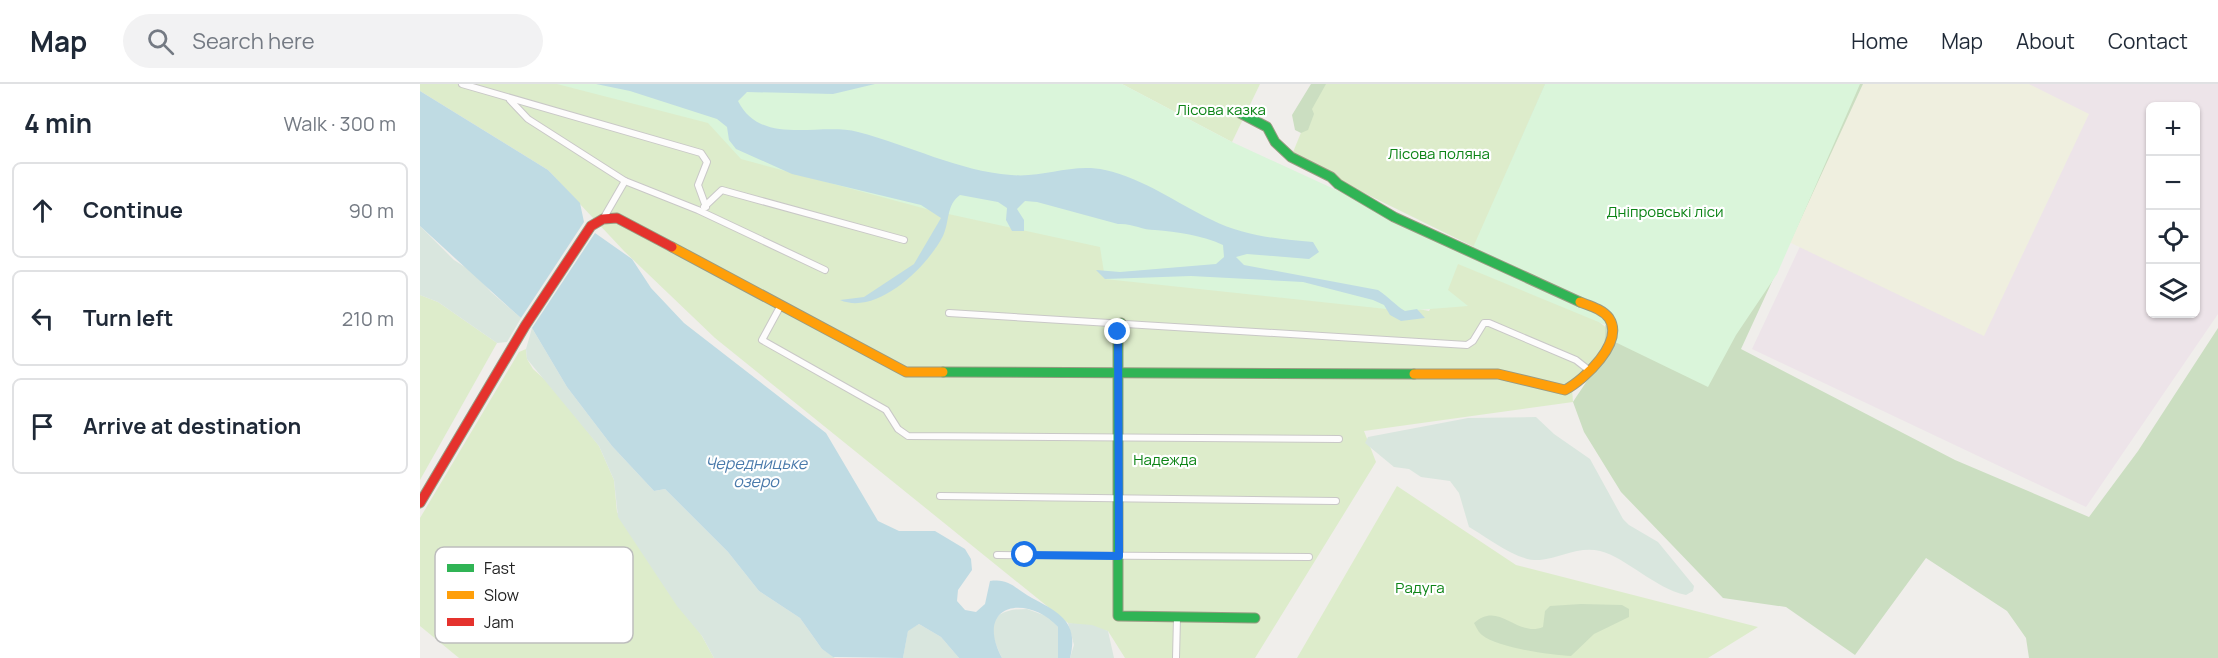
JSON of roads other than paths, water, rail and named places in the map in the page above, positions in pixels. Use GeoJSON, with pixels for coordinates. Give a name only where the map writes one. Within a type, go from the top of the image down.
{"type":"FeatureCollection","features":[{"type":"Feature","properties":{"kind":"street"},"geometry":{"type":"LineString","coordinates":[[462,84],[510,100],[701,153],[707,162],[699,185],[706,207]]}},
{"type":"Feature","properties":{"kind":"street"},"geometry":{"type":"LineString","coordinates":[[510,100],[528,118],[625,181],[698,210],[825,270]]}},
{"type":"Feature","properties":{"kind":"street"},"geometry":{"type":"LineString","coordinates":[[420,503],[525,326],[591,226],[603,219],[617,218],[906,372],[1498,375],[1521,378],[1565,390],[1578,384],[1605,353],[1611,341],[1613,325],[1608,316],[1394,217],[1338,184],[1331,177],[1291,157],[1275,142],[1267,127],[1240,113]]}},
{"type":"Feature","properties":{"kind":"street"},"geometry":{"type":"LineString","coordinates":[[603,219],[625,181]]}},
{"type":"Feature","properties":{"kind":"street"},"geometry":{"type":"LineString","coordinates":[[698,210],[706,207],[722,190],[904,240]]}},
{"type":"Feature","properties":{"kind":"street"},"geometry":{"type":"LineString","coordinates":[[781,305],[762,340],[886,410],[903,434],[1339,439]]}},
{"type":"Feature","properties":{"kind":"street"},"geometry":{"type":"LineString","coordinates":[[949,313],[1467,345],[1473,341],[1484,323],[1489,323],[1576,360],[1590,370]]}},
{"type":"Feature","properties":{"kind":"street"},"geometry":{"type":"LineString","coordinates":[[1121,323],[1118,372],[1120,436],[1118,616],[1255,618]]}},
{"type":"Feature","properties":{"kind":"street"},"geometry":{"type":"LineString","coordinates":[[940,496],[1336,501]]}},
{"type":"Feature","properties":{"kind":"street"},"geometry":{"type":"LineString","coordinates":[[998,555],[1308,557]]}},
{"type":"Feature","properties":{"kind":"street"},"geometry":{"type":"LineString","coordinates":[[1176,658],[1177,618]]}},
{"type":"Feature","properties":{"kind":"water"},"geometry":{"type":"Polygon","coordinates":[[[596,84],[875,84],[833,94],[747,92],[738,101],[748,115],[761,124],[792,130],[858,132],[991,173],[1023,175],[1093,168],[1120,174],[1147,185],[1236,230],[1261,236],[1313,242],[1319,252],[1309,259],[1247,254],[1236,257],[1244,265],[1378,290],[1405,311],[1417,309],[1425,318],[1401,321],[1390,315],[1384,305],[1373,300],[1303,282],[1191,276],[1105,279],[1096,270],[1120,272],[1216,264],[1224,257],[1223,245],[1198,236],[1118,224],[1037,202],[1025,201],[1017,209],[1024,220],[1024,231],[1012,231],[1006,220],[1007,208],[998,202],[960,195],[950,208],[943,236],[913,274],[885,295],[869,301],[854,303],[840,300],[864,297],[914,264],[941,218],[921,205],[792,174],[736,149],[729,140],[727,127],[717,119],[630,91],[596,84]]]}},
{"type":"Feature","properties":{"kind":"water"},"geometry":{"type":"Polygon","coordinates":[[[420,91],[548,170],[580,203],[584,222],[521,318],[420,226],[420,91]]]}},
{"type":"Feature","properties":{"kind":"water","name":"Чередницьке озеро"},"geometry":{"type":"Polygon","coordinates":[[[595,233],[632,259],[651,288],[684,323],[826,433],[878,521],[899,531],[935,531],[965,549],[971,559],[972,570],[958,590],[957,601],[965,610],[976,612],[985,604],[990,581],[1008,583],[1065,620],[1072,636],[1070,658],[1058,658],[1058,627],[1033,610],[1019,608],[999,615],[994,625],[995,640],[1002,658],[959,658],[941,637],[919,624],[908,631],[903,658],[833,657],[822,649],[800,618],[759,591],[728,552],[665,489],[654,491],[612,446],[567,387],[532,328],[595,233]]]}},
{"type":"Feature","properties":{"kind":"park label","name":"Лісова казка"},"geometry":{"type":"Point","coordinates":[1221,109]}},
{"type":"Feature","properties":{"kind":"park label","name":"Лісова поляна"},"geometry":{"type":"Point","coordinates":[1439,153]}},
{"type":"Feature","properties":{"kind":"park label","name":"Дніпровські ліси"},"geometry":{"type":"Point","coordinates":[1665,211]}},
{"type":"Feature","properties":{"kind":"park label","name":"Надежда"},"geometry":{"type":"Point","coordinates":[1165,459]}},
{"type":"Feature","properties":{"kind":"park label","name":"Радуга"},"geometry":{"type":"Point","coordinates":[1420,587]}}]}
